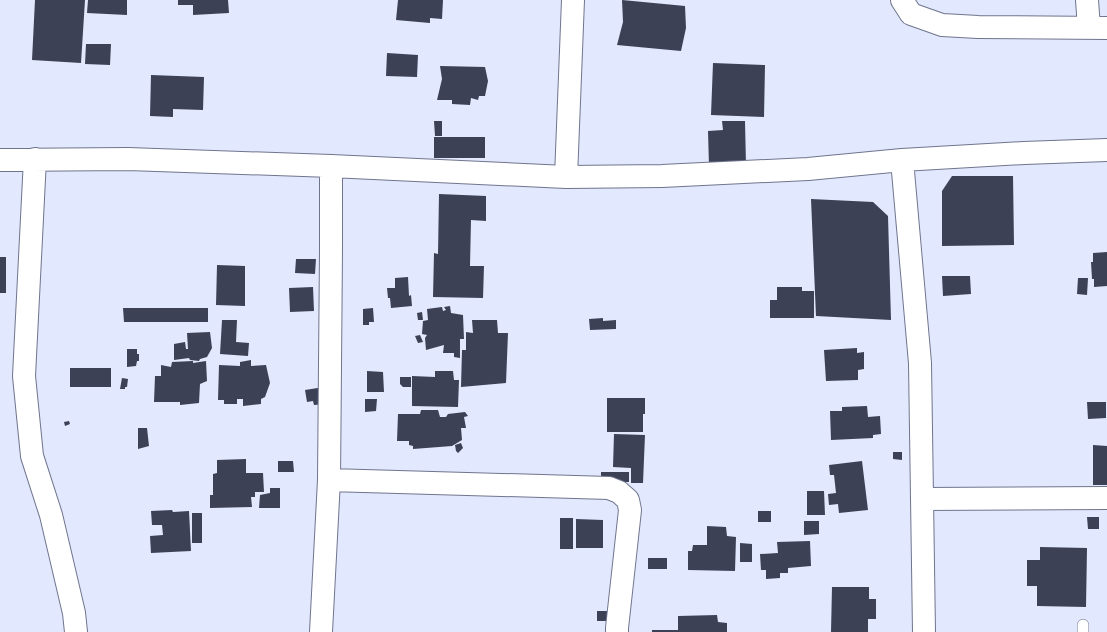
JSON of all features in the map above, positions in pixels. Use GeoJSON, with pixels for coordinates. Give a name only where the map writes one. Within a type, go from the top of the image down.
{"type":"FeatureCollection","features":[{"type":"Feature","properties":{"kind":"street"},"geometry":{"type":"LineString","coordinates":[[566,177],[573,0]]}},
{"type":"Feature","properties":{"kind":"street"},"geometry":{"type":"LineString","coordinates":[[902,0],[911,14],[942,25],[978,27],[1098,28],[1087,0]]}},
{"type":"Feature","properties":{"kind":"street"},"geometry":{"type":"LineString","coordinates":[[0,160],[128,159],[330,166],[566,177],[662,176],[801,170],[902,160],[1107,150]]}},
{"type":"Feature","properties":{"kind":"street"},"geometry":{"type":"LineString","coordinates":[[35,159],[24,376],[32,456],[50,515],[74,613],[76,632]]}},
{"type":"Feature","properties":{"kind":"street"},"geometry":{"type":"LineString","coordinates":[[902,160],[920,363],[924,632]]}},
{"type":"Feature","properties":{"kind":"street"},"geometry":{"type":"LineString","coordinates":[[321,632],[329,480],[331,250],[330,166]]}},
{"type":"Feature","properties":{"kind":"street"},"geometry":{"type":"LineString","coordinates":[[329,480],[609,488],[619,492],[628,500],[630,510],[617,632]]}},
{"type":"Feature","properties":{"kind":"street"},"geometry":{"type":"LineString","coordinates":[[922,498],[1107,498]]}},
{"type":"Feature","properties":{"kind":"building"},"geometry":{"type":"Polygon","coordinates":[[[35,0],[85,0],[81,63],[32,60],[35,0]]]}},
{"type":"Feature","properties":{"kind":"building"},"geometry":{"type":"Polygon","coordinates":[[[88,0],[127,0],[127,15],[87,13],[88,0]]]}},
{"type":"Feature","properties":{"kind":"building"},"geometry":{"type":"Polygon","coordinates":[[[178,0],[228,0],[229,13],[193,15],[193,5],[178,5],[178,0]]]}},
{"type":"Feature","properties":{"kind":"building"},"geometry":{"type":"Polygon","coordinates":[[[398,0],[443,0],[442,19],[430,18],[430,23],[396,20],[398,0]]]}},
{"type":"Feature","properties":{"kind":"building"},"geometry":{"type":"Polygon","coordinates":[[[622,0],[685,6],[686,28],[681,51],[617,45],[623,22],[622,0]]]}},
{"type":"Feature","properties":{"kind":"building"},"geometry":{"type":"Polygon","coordinates":[[[86,44],[111,44],[110,65],[85,64],[86,44]]]}},
{"type":"Feature","properties":{"kind":"building"},"geometry":{"type":"Polygon","coordinates":[[[387,53],[418,55],[417,77],[386,76],[387,53]]]}},
{"type":"Feature","properties":{"kind":"building"},"geometry":{"type":"Polygon","coordinates":[[[713,63],[765,65],[764,117],[711,115],[713,63]]]}},
{"type":"Feature","properties":{"kind":"building"},"geometry":{"type":"Polygon","coordinates":[[[440,66],[485,67],[488,81],[485,96],[479,96],[478,100],[471,98],[470,105],[452,104],[452,100],[437,100],[442,79],[440,66]]]}},
{"type":"Feature","properties":{"kind":"building"},"geometry":{"type":"Polygon","coordinates":[[[151,75],[204,77],[203,110],[173,109],[173,117],[150,116],[151,75]]]}},
{"type":"Feature","properties":{"kind":"building"},"geometry":{"type":"Polygon","coordinates":[[[434,121],[442,121],[442,136],[435,136],[434,121]]]}},
{"type":"Feature","properties":{"kind":"building"},"geometry":{"type":"Polygon","coordinates":[[[722,121],[745,121],[746,165],[709,166],[708,131],[723,130],[722,121]]]}},
{"type":"Feature","properties":{"kind":"building"},"geometry":{"type":"Polygon","coordinates":[[[434,137],[485,137],[485,158],[434,158],[434,137]]]}},
{"type":"Feature","properties":{"kind":"building"},"geometry":{"type":"Polygon","coordinates":[[[952,176],[1013,176],[1014,245],[942,246],[942,191],[952,176]]]}},
{"type":"Feature","properties":{"kind":"building"},"geometry":{"type":"Polygon","coordinates":[[[439,194],[486,196],[486,221],[471,220],[470,266],[484,266],[483,298],[433,297],[434,253],[438,254],[439,194]]]}},
{"type":"Feature","properties":{"kind":"building"},"geometry":{"type":"Polygon","coordinates":[[[811,199],[873,202],[888,216],[891,320],[816,316],[811,199]]]}},
{"type":"Feature","properties":{"kind":"building"},"geometry":{"type":"Polygon","coordinates":[[[1107,252],[1107,286],[1094,287],[1091,262],[1093,262],[1093,253],[1107,252]]]}},
{"type":"Feature","properties":{"kind":"building"},"geometry":{"type":"Polygon","coordinates":[[[0,257],[6,257],[6,293],[0,293],[0,257]]]}},
{"type":"Feature","properties":{"kind":"building"},"geometry":{"type":"Polygon","coordinates":[[[296,259],[316,259],[315,274],[295,273],[296,259]]]}},
{"type":"Feature","properties":{"kind":"building"},"geometry":{"type":"Polygon","coordinates":[[[217,265],[245,266],[245,306],[216,305],[217,265]]]}},
{"type":"Feature","properties":{"kind":"building"},"geometry":{"type":"Polygon","coordinates":[[[942,276],[970,276],[971,294],[943,296],[942,276]]]}},
{"type":"Feature","properties":{"kind":"building"},"geometry":{"type":"Polygon","coordinates":[[[408,277],[409,296],[411,295],[412,306],[391,308],[387,288],[395,288],[395,278],[408,277]]]}},
{"type":"Feature","properties":{"kind":"building"},"geometry":{"type":"Polygon","coordinates":[[[1078,278],[1088,278],[1087,295],[1077,294],[1078,278]]]}},
{"type":"Feature","properties":{"kind":"building"},"geometry":{"type":"Polygon","coordinates":[[[313,287],[314,311],[290,312],[289,288],[313,287]]]}},
{"type":"Feature","properties":{"kind":"building"},"geometry":{"type":"Polygon","coordinates":[[[777,287],[802,287],[802,291],[814,291],[814,318],[770,318],[770,300],[777,300],[777,287]]]}},
{"type":"Feature","properties":{"kind":"building"},"geometry":{"type":"Polygon","coordinates":[[[450,306],[451,313],[463,315],[464,339],[460,339],[460,358],[454,357],[454,353],[443,353],[444,345],[426,350],[425,338],[427,335],[422,334],[423,321],[428,320],[427,309],[442,307],[443,311],[446,310],[444,307],[450,306]]]}},
{"type":"Feature","properties":{"kind":"building"},"geometry":{"type":"Polygon","coordinates":[[[123,308],[208,308],[208,322],[124,322],[123,308]]]}},
{"type":"Feature","properties":{"kind":"building"},"geometry":{"type":"Polygon","coordinates":[[[373,308],[374,322],[369,322],[369,325],[363,325],[363,309],[373,308]]]}},
{"type":"Feature","properties":{"kind":"building"},"geometry":{"type":"Polygon","coordinates":[[[422,312],[423,320],[418,320],[417,313],[422,312]]]}},
{"type":"Feature","properties":{"kind":"building"},"geometry":{"type":"Polygon","coordinates":[[[603,318],[603,321],[616,320],[616,329],[590,330],[589,319],[603,318]]]}},
{"type":"Feature","properties":{"kind":"building"},"geometry":{"type":"Polygon","coordinates":[[[222,320],[237,320],[236,342],[249,343],[248,356],[220,354],[222,320]]]}},
{"type":"Feature","properties":{"kind":"building"},"geometry":{"type":"Polygon","coordinates":[[[472,320],[497,320],[498,333],[508,333],[506,383],[461,387],[462,350],[466,350],[466,332],[473,333],[472,320]]]}},
{"type":"Feature","properties":{"kind":"building"},"geometry":{"type":"Polygon","coordinates":[[[210,332],[212,348],[207,357],[200,359],[199,361],[190,360],[189,358],[174,360],[174,344],[185,342],[186,349],[188,349],[187,333],[210,332]]]}},
{"type":"Feature","properties":{"kind":"building"},"geometry":{"type":"Polygon","coordinates":[[[420,335],[423,342],[418,343],[415,336],[420,335]]]}},
{"type":"Feature","properties":{"kind":"building"},"geometry":{"type":"Polygon","coordinates":[[[857,348],[857,353],[864,352],[864,369],[858,370],[858,380],[826,381],[824,350],[857,348]]]}},
{"type":"Feature","properties":{"kind":"building"},"geometry":{"type":"Polygon","coordinates":[[[127,349],[137,349],[139,361],[137,361],[136,366],[127,367],[127,349]]]}},
{"type":"Feature","properties":{"kind":"building"},"geometry":{"type":"Polygon","coordinates":[[[251,360],[251,366],[266,365],[270,383],[265,397],[261,399],[261,404],[243,406],[243,399],[237,399],[237,404],[224,404],[224,400],[218,400],[219,365],[240,366],[240,362],[251,360]]]}},
{"type":"Feature","properties":{"kind":"building"},"geometry":{"type":"Polygon","coordinates":[[[193,361],[193,363],[206,361],[207,381],[200,384],[199,403],[180,405],[180,402],[154,402],[155,376],[161,376],[161,365],[171,367],[172,362],[193,361]]]}},
{"type":"Feature","properties":{"kind":"building"},"geometry":{"type":"Polygon","coordinates":[[[70,368],[111,368],[111,387],[70,387],[70,368]]]}},
{"type":"Feature","properties":{"kind":"building"},"geometry":{"type":"Polygon","coordinates":[[[367,371],[383,372],[384,392],[367,392],[367,371]]]}},
{"type":"Feature","properties":{"kind":"building"},"geometry":{"type":"Polygon","coordinates":[[[435,371],[453,371],[454,380],[459,380],[458,407],[412,406],[412,376],[435,377],[435,371]]]}},
{"type":"Feature","properties":{"kind":"building"},"geometry":{"type":"Polygon","coordinates":[[[400,377],[411,377],[411,387],[403,387],[400,384],[400,377]]]}},
{"type":"Feature","properties":{"kind":"building"},"geometry":{"type":"Polygon","coordinates":[[[122,378],[128,379],[127,387],[125,387],[125,389],[120,389],[122,378]]]}},
{"type":"Feature","properties":{"kind":"building"},"geometry":{"type":"Polygon","coordinates":[[[324,387],[326,404],[314,405],[313,401],[307,402],[305,390],[324,387]]]}},
{"type":"Feature","properties":{"kind":"building"},"geometry":{"type":"Polygon","coordinates":[[[607,398],[645,398],[643,432],[607,432],[607,398]]]}},
{"type":"Feature","properties":{"kind":"building"},"geometry":{"type":"Polygon","coordinates":[[[365,399],[377,399],[376,411],[365,412],[365,399]]]}},
{"type":"Feature","properties":{"kind":"building"},"geometry":{"type":"Polygon","coordinates":[[[1087,402],[1106,402],[1106,418],[1088,419],[1087,402]]]}},
{"type":"Feature","properties":{"kind":"building"},"geometry":{"type":"Polygon","coordinates":[[[867,406],[868,417],[880,416],[881,434],[873,435],[873,438],[831,440],[830,411],[842,411],[842,407],[867,406]]]}},
{"type":"Feature","properties":{"kind":"building"},"geometry":{"type":"Polygon","coordinates":[[[421,410],[438,410],[440,417],[446,417],[448,414],[465,412],[468,416],[464,417],[466,428],[461,428],[462,440],[452,446],[413,449],[413,446],[409,445],[409,441],[397,441],[398,414],[420,414],[421,410]]]}},
{"type":"Feature","properties":{"kind":"building"},"geometry":{"type":"Polygon","coordinates":[[[69,421],[70,424],[65,426],[64,422],[69,421]]]}},
{"type":"Feature","properties":{"kind":"building"},"geometry":{"type":"Polygon","coordinates":[[[138,428],[147,428],[149,446],[138,449],[138,428]]]}},
{"type":"Feature","properties":{"kind":"building"},"geometry":{"type":"Polygon","coordinates":[[[614,434],[645,435],[643,483],[631,483],[631,468],[613,467],[614,434]]]}},
{"type":"Feature","properties":{"kind":"building"},"geometry":{"type":"Polygon","coordinates":[[[461,443],[463,448],[458,453],[455,445],[461,443]]]}},
{"type":"Feature","properties":{"kind":"building"},"geometry":{"type":"Polygon","coordinates":[[[1093,445],[1107,446],[1107,485],[1093,485],[1093,445]]]}},
{"type":"Feature","properties":{"kind":"building"},"geometry":{"type":"Polygon","coordinates":[[[893,452],[902,452],[902,460],[893,459],[893,452]]]}},
{"type":"Feature","properties":{"kind":"building"},"geometry":{"type":"Polygon","coordinates":[[[246,459],[246,473],[263,473],[264,492],[255,492],[255,497],[251,497],[252,507],[210,508],[210,495],[213,495],[213,474],[217,473],[217,460],[246,459]]]}},
{"type":"Feature","properties":{"kind":"building"},"geometry":{"type":"Polygon","coordinates":[[[278,461],[293,461],[294,472],[278,472],[278,461]]]}},
{"type":"Feature","properties":{"kind":"building"},"geometry":{"type":"Polygon","coordinates":[[[862,461],[868,510],[839,513],[838,504],[829,505],[828,494],[836,493],[834,475],[830,475],[829,465],[862,461]]]}},
{"type":"Feature","properties":{"kind":"building"},"geometry":{"type":"Polygon","coordinates":[[[601,472],[629,472],[629,482],[601,482],[601,472]]]}},
{"type":"Feature","properties":{"kind":"building"},"geometry":{"type":"Polygon","coordinates":[[[270,488],[280,488],[280,508],[259,508],[260,495],[270,493],[270,488]]]}},
{"type":"Feature","properties":{"kind":"building"},"geometry":{"type":"Polygon","coordinates":[[[807,491],[824,491],[825,515],[807,515],[807,491]]]}},
{"type":"Feature","properties":{"kind":"building"},"geometry":{"type":"Polygon","coordinates":[[[172,510],[173,512],[189,511],[191,551],[151,553],[150,536],[163,535],[162,525],[152,525],[151,511],[172,510]]]}},
{"type":"Feature","properties":{"kind":"building"},"geometry":{"type":"Polygon","coordinates":[[[758,511],[771,511],[771,522],[758,522],[758,511]]]}},
{"type":"Feature","properties":{"kind":"building"},"geometry":{"type":"Polygon","coordinates":[[[192,513],[202,513],[202,543],[192,543],[192,513]]]}},
{"type":"Feature","properties":{"kind":"building"},"geometry":{"type":"Polygon","coordinates":[[[1087,517],[1099,517],[1099,529],[1088,529],[1087,517]]]}},
{"type":"Feature","properties":{"kind":"building"},"geometry":{"type":"Polygon","coordinates":[[[560,518],[573,518],[573,549],[560,549],[560,518]]]}},
{"type":"Feature","properties":{"kind":"building"},"geometry":{"type":"Polygon","coordinates":[[[576,519],[603,520],[603,548],[576,548],[576,519]]]}},
{"type":"Feature","properties":{"kind":"building"},"geometry":{"type":"Polygon","coordinates":[[[804,521],[819,521],[819,534],[804,535],[804,521]]]}},
{"type":"Feature","properties":{"kind":"building"},"geometry":{"type":"Polygon","coordinates":[[[707,526],[726,527],[727,536],[736,537],[735,571],[688,570],[688,551],[692,551],[693,545],[707,545],[707,526]]]}},
{"type":"Feature","properties":{"kind":"building"},"geometry":{"type":"Polygon","coordinates":[[[810,541],[811,566],[788,568],[788,573],[780,573],[780,578],[766,579],[766,570],[761,570],[760,554],[778,553],[777,542],[810,541]]]}},
{"type":"Feature","properties":{"kind":"building"},"geometry":{"type":"Polygon","coordinates":[[[740,543],[752,544],[752,562],[740,562],[740,543]]]}},
{"type":"Feature","properties":{"kind":"building"},"geometry":{"type":"Polygon","coordinates":[[[1040,547],[1087,548],[1086,607],[1037,606],[1037,586],[1027,586],[1027,560],[1040,560],[1040,547]]]}},
{"type":"Feature","properties":{"kind":"building"},"geometry":{"type":"Polygon","coordinates":[[[648,558],[667,558],[667,569],[648,569],[648,558]]]}},
{"type":"Feature","properties":{"kind":"building"},"geometry":{"type":"Polygon","coordinates":[[[832,587],[869,587],[869,599],[876,599],[876,619],[868,619],[868,632],[831,632],[832,587]]]}},
{"type":"Feature","properties":{"kind":"building"},"geometry":{"type":"Polygon","coordinates":[[[597,611],[611,611],[611,621],[597,621],[597,611]]]}},
{"type":"Feature","properties":{"kind":"building"},"geometry":{"type":"Polygon","coordinates":[[[717,615],[718,622],[727,623],[727,632],[652,632],[652,630],[678,630],[678,616],[717,615]]]}}]}
